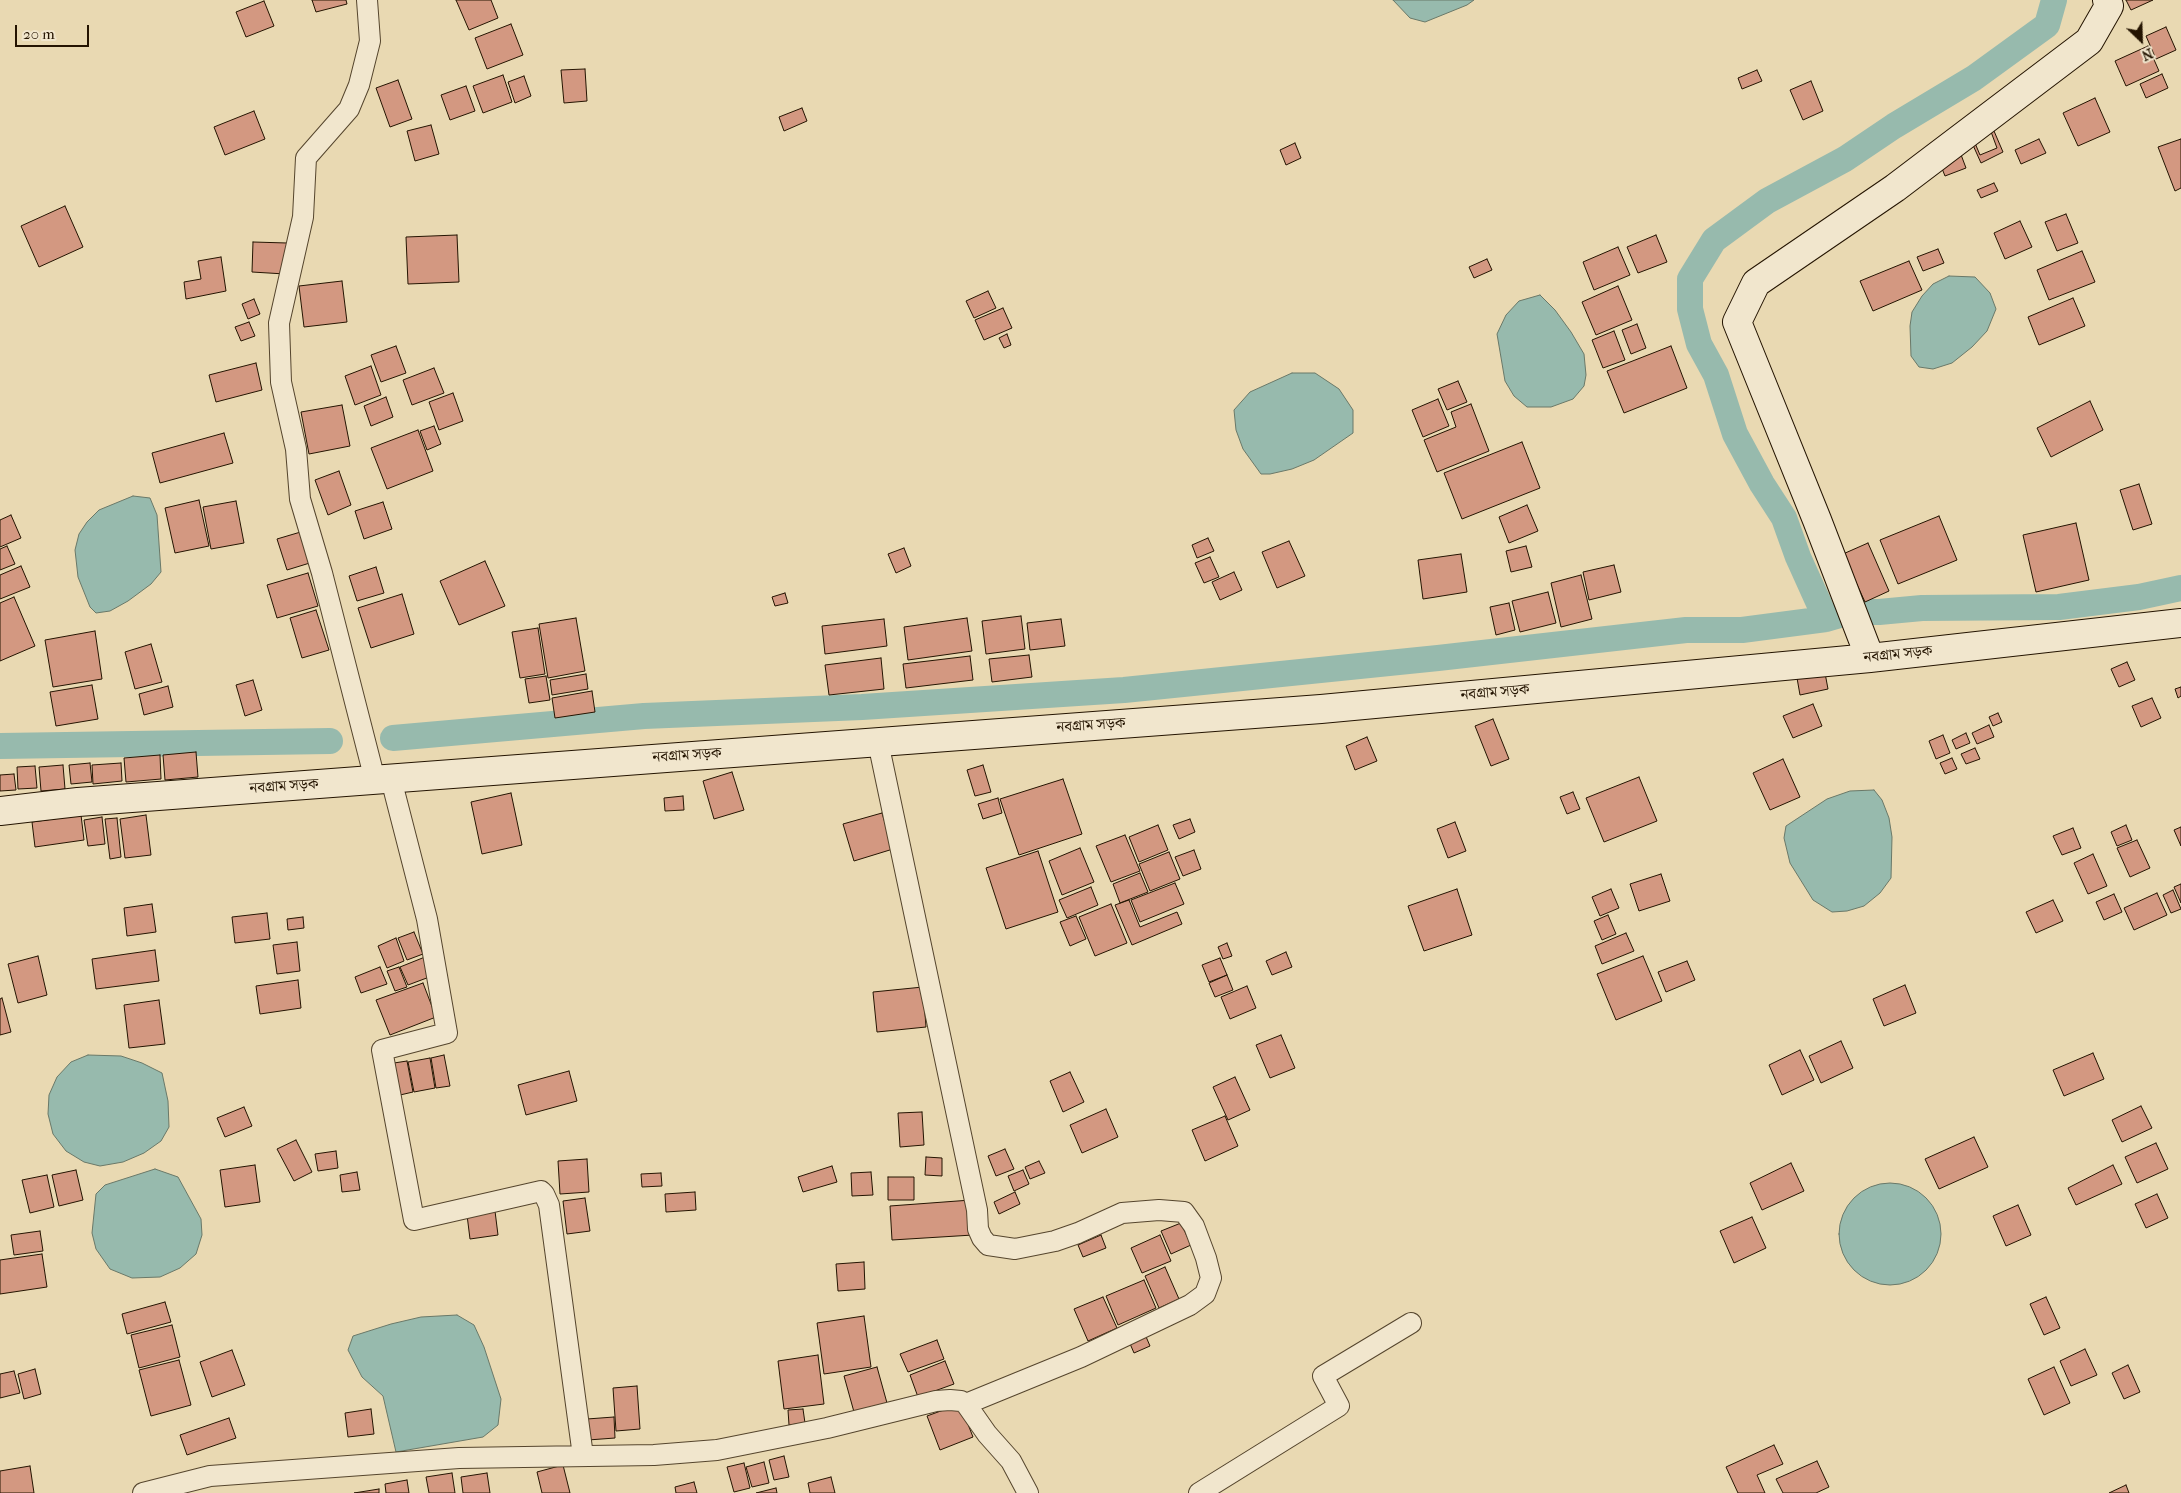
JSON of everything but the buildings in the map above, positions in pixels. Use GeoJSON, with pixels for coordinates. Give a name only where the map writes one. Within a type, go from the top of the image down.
{"type":"FeatureCollection","features":[{"type":"Feature","properties":{"kind":"main road"},"geometry":{"type":"LineString","coordinates":[[1867,650],[1737,322],[1756,283],[1895,188],[2089,41],[2110,6],[2107,0]]}},
{"type":"Feature","properties":{"kind":"main road","name":"নবগ্রাম সড়ক"},"geometry":{"type":"LineString","coordinates":[[0,811],[78,802],[1321,709],[1867,650],[2181,623]]}},
{"type":"Feature","properties":{"kind":"street"},"geometry":{"type":"LineString","coordinates":[[367,0],[370,41],[359,85],[349,109],[306,158],[303,217],[280,324],[281,382],[296,449],[300,498],[383,779],[427,919],[447,1033],[382,1050],[414,1220],[541,1191],[544,1194],[549,1205],[583,1456]]}},
{"type":"Feature","properties":{"kind":"street"},"geometry":{"type":"LineString","coordinates":[[878,742],[977,1210],[978,1230],[982,1238],[988,1245],[1015,1249],[1055,1241],[1122,1214],[1159,1210],[1184,1212],[1194,1226],[1211,1278],[1205,1294],[1190,1305],[1081,1357],[966,1404]]}},
{"type":"Feature","properties":{"kind":"street"},"geometry":{"type":"LineString","coordinates":[[1199,1493],[1339,1406],[1323,1376],[1411,1323]]}},
{"type":"Feature","properties":{"kind":"street"},"geometry":{"type":"LineString","coordinates":[[143,1493],[210,1476],[459,1458],[654,1455],[717,1450],[827,1428],[936,1402],[961,1401],[966,1404],[987,1434],[1011,1461],[1028,1493]]}},
{"type":"Feature","properties":{"kind":"shaded area"},"geometry":{"type":"Polygon","coordinates":[[[1393,0],[1474,0],[1467,5],[1425,22],[1410,18],[1393,0]]]}},
{"type":"Feature","properties":{"kind":"shaded area"},"geometry":{"type":"Polygon","coordinates":[[[1949,276],[1975,277],[1990,293],[1996,309],[1987,331],[1972,347],[1952,363],[1933,369],[1919,367],[1911,356],[1910,326],[1912,312],[1922,296],[1933,284],[1949,276]]]}},
{"type":"Feature","properties":{"kind":"shaded area"},"geometry":{"type":"Polygon","coordinates":[[[1540,295],[1555,310],[1584,354],[1586,375],[1584,386],[1573,399],[1551,407],[1527,407],[1514,396],[1505,381],[1497,334],[1506,315],[1519,301],[1540,295]]]}},
{"type":"Feature","properties":{"kind":"shaded area"},"geometry":{"type":"Polygon","coordinates":[[[1292,373],[1315,373],[1339,389],[1353,410],[1353,433],[1314,460],[1292,469],[1261,474],[1243,449],[1236,430],[1234,410],[1250,392],[1292,373]]]}},
{"type":"Feature","properties":{"kind":"shaded area"},"geometry":{"type":"Polygon","coordinates":[[[133,496],[150,498],[157,515],[161,572],[151,584],[128,601],[110,611],[96,613],[90,607],[78,577],[75,550],[79,534],[87,522],[99,510],[133,496]]]}},
{"type":"Feature","properties":{"kind":"shaded area"},"geometry":{"type":"Polygon","coordinates":[[[1874,790],[1882,800],[1889,818],[1892,837],[1891,878],[1880,893],[1864,906],[1847,911],[1832,912],[1813,900],[1790,863],[1784,838],[1786,826],[1827,799],[1850,791],[1874,790]]]}},
{"type":"Feature","properties":{"kind":"shaded area"},"geometry":{"type":"Polygon","coordinates":[[[88,1055],[121,1056],[142,1063],[162,1073],[168,1101],[169,1127],[161,1141],[144,1153],[123,1162],[100,1166],[84,1162],[66,1151],[53,1134],[48,1114],[49,1095],[57,1077],[71,1062],[88,1055]]]}},
{"type":"Feature","properties":{"kind":"shaded area"},"geometry":{"type":"Polygon","coordinates":[[[155,1169],[178,1177],[201,1219],[202,1235],[196,1254],[180,1268],[160,1277],[132,1278],[110,1269],[96,1249],[92,1233],[96,1194],[105,1185],[155,1169]]]}},
{"type":"Feature","properties":{"kind":"shaded area"},"geometry":{"type":"Polygon","coordinates":[[[1890,1183],[1909,1187],[1926,1198],[1937,1215],[1941,1234],[1937,1253],[1926,1270],[1909,1281],[1890,1285],[1871,1281],[1854,1270],[1843,1253],[1839,1234],[1843,1215],[1854,1198],[1871,1187],[1890,1183]]]}},
{"type":"Feature","properties":{"kind":"shaded area"},"geometry":{"type":"Polygon","coordinates":[[[457,1315],[474,1325],[484,1347],[501,1399],[498,1425],[483,1437],[396,1452],[383,1396],[362,1377],[348,1350],[353,1336],[421,1317],[457,1315]]]}},
{"type":"Feature","properties":{"kind":"waterway"},"geometry":{"type":"LineString","coordinates":[[1826,619],[1798,557],[1784,518],[1762,484],[1735,434],[1716,375],[1699,344],[1690,309],[1690,279],[1714,240],[1767,201],[1845,159],[1894,126],[1974,78],[2047,25],[2054,0]]}},
{"type":"Feature","properties":{"kind":"waterway"},"geometry":{"type":"LineString","coordinates":[[393,738],[644,716],[862,707],[1124,690],[1438,658],[1686,630],[1742,630],[1826,619],[1850,612],[1879,612],[1922,608],[2059,607],[2139,597],[2181,588]]}},
{"type":"Feature","properties":{"kind":"waterway"},"geometry":{"type":"LineString","coordinates":[[0,746],[330,741]]}}]}
